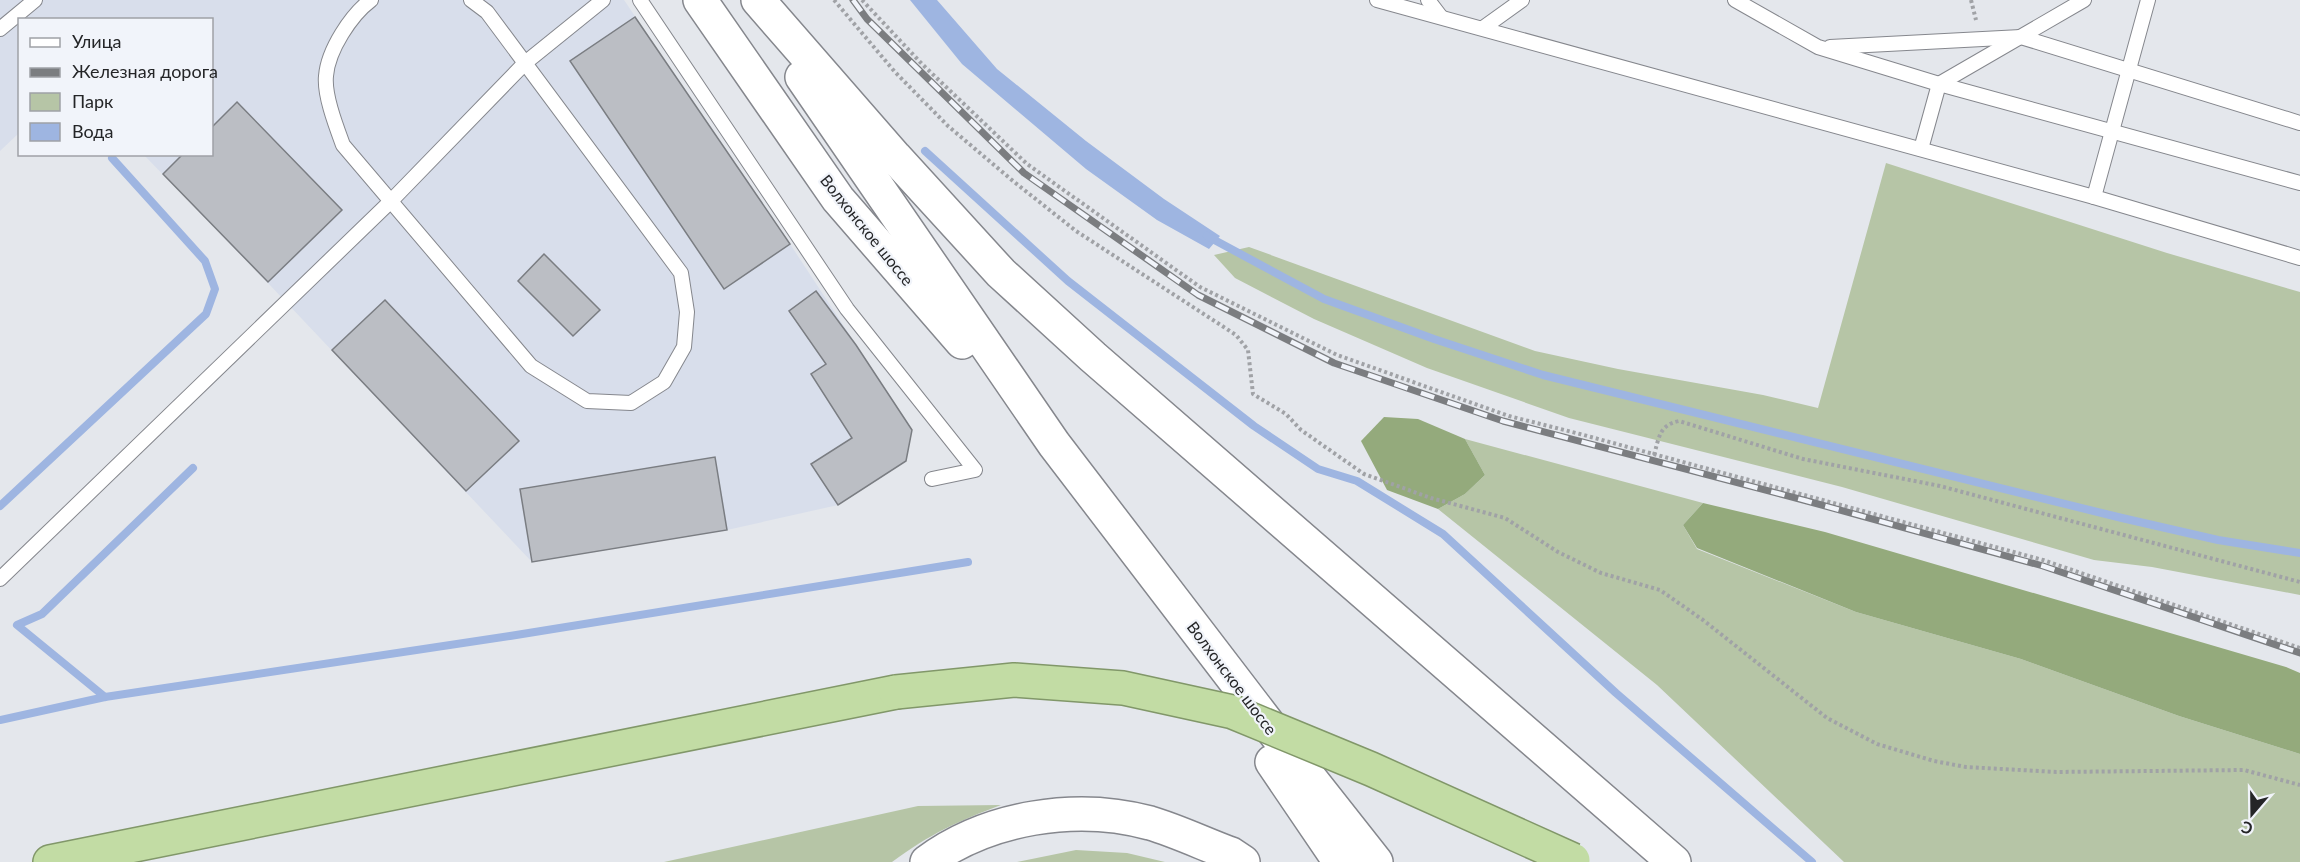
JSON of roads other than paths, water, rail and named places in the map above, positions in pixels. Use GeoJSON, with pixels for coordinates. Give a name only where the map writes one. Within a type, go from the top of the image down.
{"type":"FeatureCollection","features":[{"type":"Feature","properties":{"kind":"highway"},"geometry":{"type":"LineString","coordinates":[[50,862],[896,692],[1014,680],[1123,687],[1233,712],[1371,769],[1574,861]]}},
{"type":"Feature","properties":{"kind":"main road","name":"Волхонское шоссе"},"geometry":{"type":"LineString","coordinates":[[700,0],[838,199],[1054,444]]}},
{"type":"Feature","properties":{"kind":"main road","name":"Волхонское шоссе"},"geometry":{"type":"LineString","coordinates":[[749,0],[1054,444],[1376,862]]}},
{"type":"Feature","properties":{"kind":"main road"},"geometry":{"type":"LineString","coordinates":[[758,0],[1001,273],[1102,365],[1674,862]]}},
{"type":"Feature","properties":{"kind":"main road","name":"Волхонское шоссе"},"geometry":{"type":"LineString","coordinates":[[1090,492],[1340,862]]}},
{"type":"Feature","properties":{"kind":"main road"},"geometry":{"type":"LineString","coordinates":[[927,862],[942,851],[986,830],[1034,819],[1088,814],[1149,823],[1231,854],[1243,862]]}},
{"type":"Feature","properties":{"kind":"lane"},"geometry":{"type":"LineString","coordinates":[[0,29],[35,0]]}},
{"type":"Feature","properties":{"kind":"lane"},"geometry":{"type":"LineString","coordinates":[[371,0],[340,34],[326,76],[332,114],[343,145],[531,366],[587,401],[631,403],[664,382],[684,348],[687,312],[681,273],[487,12],[471,0]]}},
{"type":"Feature","properties":{"kind":"lane"},"geometry":{"type":"LineString","coordinates":[[0,579],[391,201],[525,63],[603,0]]}},
{"type":"Feature","properties":{"kind":"lane"},"geometry":{"type":"LineString","coordinates":[[640,0],[847,309],[975,470],[932,479]]}},
{"type":"Feature","properties":{"kind":"lane"},"geometry":{"type":"LineString","coordinates":[[1377,0],[1921,148],[2300,258]]}},
{"type":"Feature","properties":{"kind":"lane"},"geometry":{"type":"LineString","coordinates":[[1428,0],[1441,17]]}},
{"type":"Feature","properties":{"kind":"lane"},"geometry":{"type":"LineString","coordinates":[[1483,28],[1522,0]]}},
{"type":"Feature","properties":{"kind":"lane"},"geometry":{"type":"LineString","coordinates":[[1735,0],[1818,47],[1939,84],[2300,183]]}},
{"type":"Feature","properties":{"kind":"lane"},"geometry":{"type":"LineString","coordinates":[[1921,148],[1939,84],[2084,0]]}},
{"type":"Feature","properties":{"kind":"lane"},"geometry":{"type":"LineString","coordinates":[[2094,197],[2148,0]]}},
{"type":"Feature","properties":{"kind":"lane"},"geometry":{"type":"LineString","coordinates":[[1818,47],[2021,37],[2300,123]]}},
{"type":"Feature","properties":{"kind":"water"},"geometry":{"type":"Polygon","coordinates":[[[910,0],[937,0],[997,69],[1086,141],[1164,199],[1220,236],[1209,249],[1157,220],[1086,169],[962,64],[910,0]]]}},
{"type":"Feature","properties":{"kind":"waterway"},"geometry":{"type":"LineString","coordinates":[[925,151],[1068,281],[1254,426],[1318,469],[1357,481],[1443,534],[1616,693],[1812,862]]}},
{"type":"Feature","properties":{"kind":"waterway"},"geometry":{"type":"LineString","coordinates":[[0,506],[206,314],[215,289],[205,261],[112,158]]}},
{"type":"Feature","properties":{"kind":"waterway"},"geometry":{"type":"LineString","coordinates":[[1207,236],[1324,299],[1543,375],[2122,518],[2218,540],[2300,553]]}},
{"type":"Feature","properties":{"kind":"waterway"},"geometry":{"type":"LineString","coordinates":[[105,697],[17,625],[42,614],[193,468]]}},
{"type":"Feature","properties":{"kind":"waterway"},"geometry":{"type":"LineString","coordinates":[[0,720],[105,697],[510,636],[968,562]]}},
{"type":"Feature","properties":{"kind":"railway"},"geometry":{"type":"LineString","coordinates":[[853,0],[867,19],[1024,173],[1198,295],[1334,363],[1503,421],[2043,566],[2300,653]]}}]}
